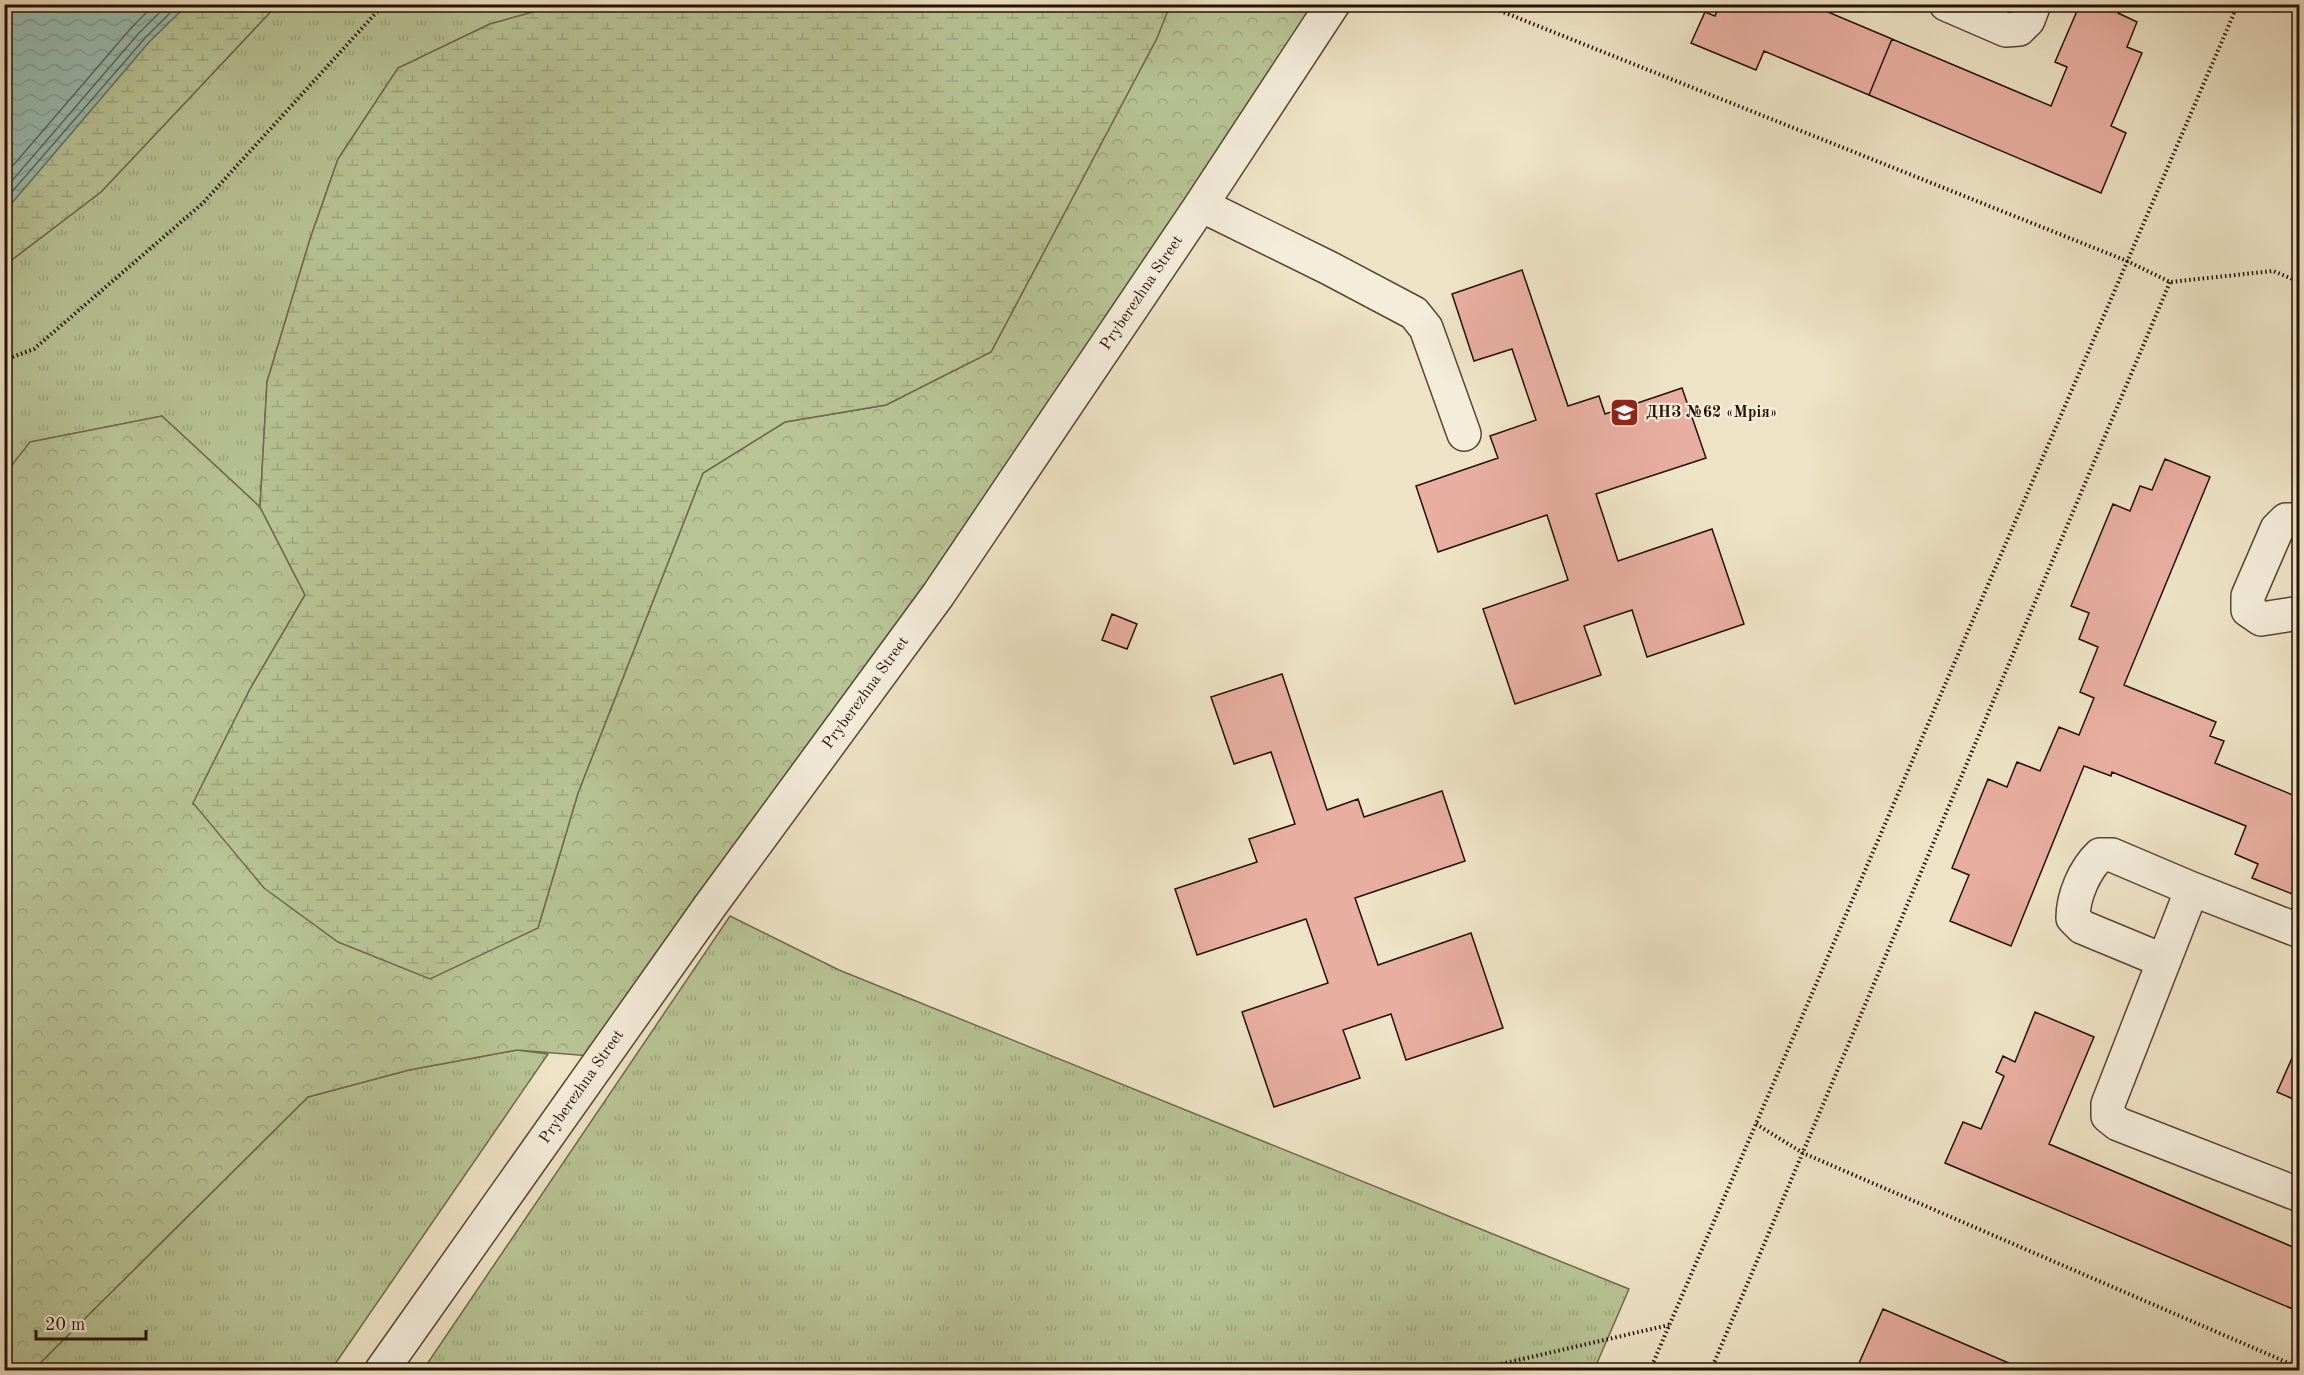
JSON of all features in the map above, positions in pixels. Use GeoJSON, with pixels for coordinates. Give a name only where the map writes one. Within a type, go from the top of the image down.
{"type":"FeatureCollection","features":[{"type":"Feature","properties":{"kind":"street","name":"Pryberezhna Street"},"geometry":{"type":"LineString","coordinates":[[382,1371],[710,906],[938,595],[1201,205],[1333,4]]}},
{"type":"Feature","properties":{"kind":"street"},"geometry":{"type":"LineString","coordinates":[[1946,4],[2006,30],[2019,29],[2028,20],[2034,4]]}},
{"type":"Feature","properties":{"kind":"street"},"geometry":{"type":"LineString","coordinates":[[1201,205],[1414,313],[1426,328],[1464,434]]}},
{"type":"Feature","properties":{"kind":"street"},"geometry":{"type":"LineString","coordinates":[[2300,520],[2286,520],[2277,529],[2247,596],[2248,610],[2261,619],[2300,613]]}},
{"type":"Feature","properties":{"kind":"street"},"geometry":{"type":"LineString","coordinates":[[2164,961],[2082,927],[2073,918],[2073,905],[2091,864],[2100,855],[2112,855],[2300,931]]}},
{"type":"Feature","properties":{"kind":"street"},"geometry":{"type":"LineString","coordinates":[[2192,889],[2108,1104],[2108,1116],[2118,1124],[2300,1196]]}},
{"type":"Feature","properties":{"kind":"path"},"geometry":{"type":"LineString","coordinates":[[4,360],[34,349],[203,203],[384,4]]}},
{"type":"Feature","properties":{"kind":"path"},"geometry":{"type":"LineString","coordinates":[[1484,4],[2127,261],[2170,282],[2273,271],[2300,282]]}},
{"type":"Feature","properties":{"kind":"path"},"geometry":{"type":"LineString","coordinates":[[1650,1371],[2238,4]]}},
{"type":"Feature","properties":{"kind":"path"},"geometry":{"type":"LineString","coordinates":[[1712,1371],[2170,282]]}},
{"type":"Feature","properties":{"kind":"path"},"geometry":{"type":"LineString","coordinates":[[1756,1124],[1803,1153],[2300,1368]]}},
{"type":"Feature","properties":{"kind":"path"},"geometry":{"type":"LineString","coordinates":[[1475,1371],[1670,1325]]}},
{"type":"Feature","properties":{"kind":"green space"},"geometry":{"type":"Polygon","coordinates":[[[187,5],[277,5],[101,192],[5,265],[5,211],[149,42],[187,5]]]}},
{"type":"Feature","properties":{"kind":"green space"},"geometry":{"type":"Polygon","coordinates":[[[277,5],[558,5],[490,24],[398,68],[338,159],[310,239],[267,382],[260,507],[162,416],[31,442],[5,475],[5,265],[101,192],[277,5]]]}},
{"type":"Feature","properties":{"kind":"green space"},"geometry":{"type":"Polygon","coordinates":[[[558,5],[1170,5],[1157,38],[991,352],[886,405],[785,422],[703,473],[578,793],[538,928],[430,979],[338,942],[264,888],[193,803],[250,689],[305,595],[260,507],[267,382],[310,239],[338,159],[398,68],[490,24],[558,5]]]}},
{"type":"Feature","properties":{"kind":"green space"},"geometry":{"type":"Polygon","coordinates":[[[1170,5],[1333,5],[603,1057],[517,1050],[409,1070],[308,1097],[33,1370],[4,1370],[4,475],[30,442],[162,416],[260,507],[305,595],[250,689],[193,804],[538,928],[578,793],[703,473],[785,422],[886,405],[991,352],[1157,38],[1170,5]]]}},
{"type":"Feature","properties":{"kind":"green space"},"geometry":{"type":"Polygon","coordinates":[[[730,916],[839,970],[1629,1289],[1594,1370],[423,1370],[730,916]]]}},
{"type":"Feature","properties":{"kind":"green space"},"geometry":{"type":"Polygon","coordinates":[[[517,1050],[548,1054],[331,1370],[33,1370],[308,1097],[409,1070],[517,1050]]]}},
{"type":"Feature","properties":{"kind":"water"},"geometry":{"type":"Polygon","coordinates":[[[5,4],[187,5],[149,42],[5,211],[5,4]]]}},
{"type":"Feature","properties":{"kind":"building"},"geometry":{"type":"Polygon","coordinates":[[[1720,4],[1809,4],[1892,39],[1869,95],[1764,51],[1756,70],[1691,43],[1705,12],[1715,16],[1720,4]]]}},
{"type":"Feature","properties":{"kind":"building"},"geometry":{"type":"Polygon","coordinates":[[[2080,4],[2121,5],[2118,13],[2137,22],[2127,47],[2142,53],[2111,126],[2126,133],[2101,193],[1869,95],[1892,39],[2051,106],[2067,67],[2055,62],[2080,4]]]}},
{"type":"Feature","properties":{"kind":"building"},"geometry":{"type":"Polygon","coordinates":[[[1522,270],[1568,406],[1599,396],[1605,414],[1682,388],[1706,458],[1596,494],[1618,561],[1712,529],[1744,624],[1647,657],[1632,610],[1584,626],[1601,675],[1515,704],[1483,609],[1568,580],[1547,515],[1438,552],[1416,486],[1498,458],[1490,436],[1536,420],[1512,349],[1474,361],[1452,294],[1522,270]]]}},
{"type":"Feature","properties":{"kind":"building"},"geometry":{"type":"Polygon","coordinates":[[[2165,459],[2210,477],[2124,685],[2216,722],[2210,736],[2224,741],[2215,763],[2300,798],[2300,897],[2252,878],[2258,864],[2235,854],[2246,826],[2112,772],[2111,776],[2084,766],[2011,946],[1950,921],[1969,875],[1952,868],[1988,779],[2007,787],[2017,762],[2040,771],[2059,727],[2079,735],[2094,698],[2080,692],[2098,647],[2079,639],[2089,613],[2071,606],[2113,504],[2130,511],[2140,486],[2152,490],[2165,459]]]}},
{"type":"Feature","properties":{"kind":"building"},"geometry":{"type":"Polygon","coordinates":[[[1112,614],[1137,624],[1127,649],[1102,640],[1112,614]]]}},
{"type":"Feature","properties":{"kind":"building"},"geometry":{"type":"Polygon","coordinates":[[[1282,674],[1327,810],[1358,799],[1364,817],[1442,791],[1465,861],[1355,898],[1378,965],[1471,933],[1503,1028],[1406,1060],[1391,1014],[1343,1030],[1360,1078],[1274,1107],[1242,1012],[1328,983],[1306,919],[1197,955],[1175,889],[1257,862],[1249,839],[1295,824],[1271,752],[1234,764],[1211,697],[1282,674]]]}},
{"type":"Feature","properties":{"kind":"building"},"geometry":{"type":"Polygon","coordinates":[[[2035,1012],[2094,1037],[2049,1144],[2300,1250],[2300,1312],[1945,1163],[1963,1122],[1981,1129],[2004,1076],[1996,1072],[2003,1056],[2015,1062],[2035,1012]]]}},
{"type":"Feature","properties":{"kind":"building"},"geometry":{"type":"Polygon","coordinates":[[[2300,1040],[2300,1102],[2277,1092],[2300,1040]]]}},
{"type":"Feature","properties":{"kind":"building"},"geometry":{"type":"Polygon","coordinates":[[[1883,1309],[2025,1370],[1856,1370],[1883,1309]]]}},
{"type":"Feature","properties":{"kind":"place","name":"ДНЗ №62 «Мрія»"},"geometry":{"type":"Point","coordinates":[1625,413]}}]}
